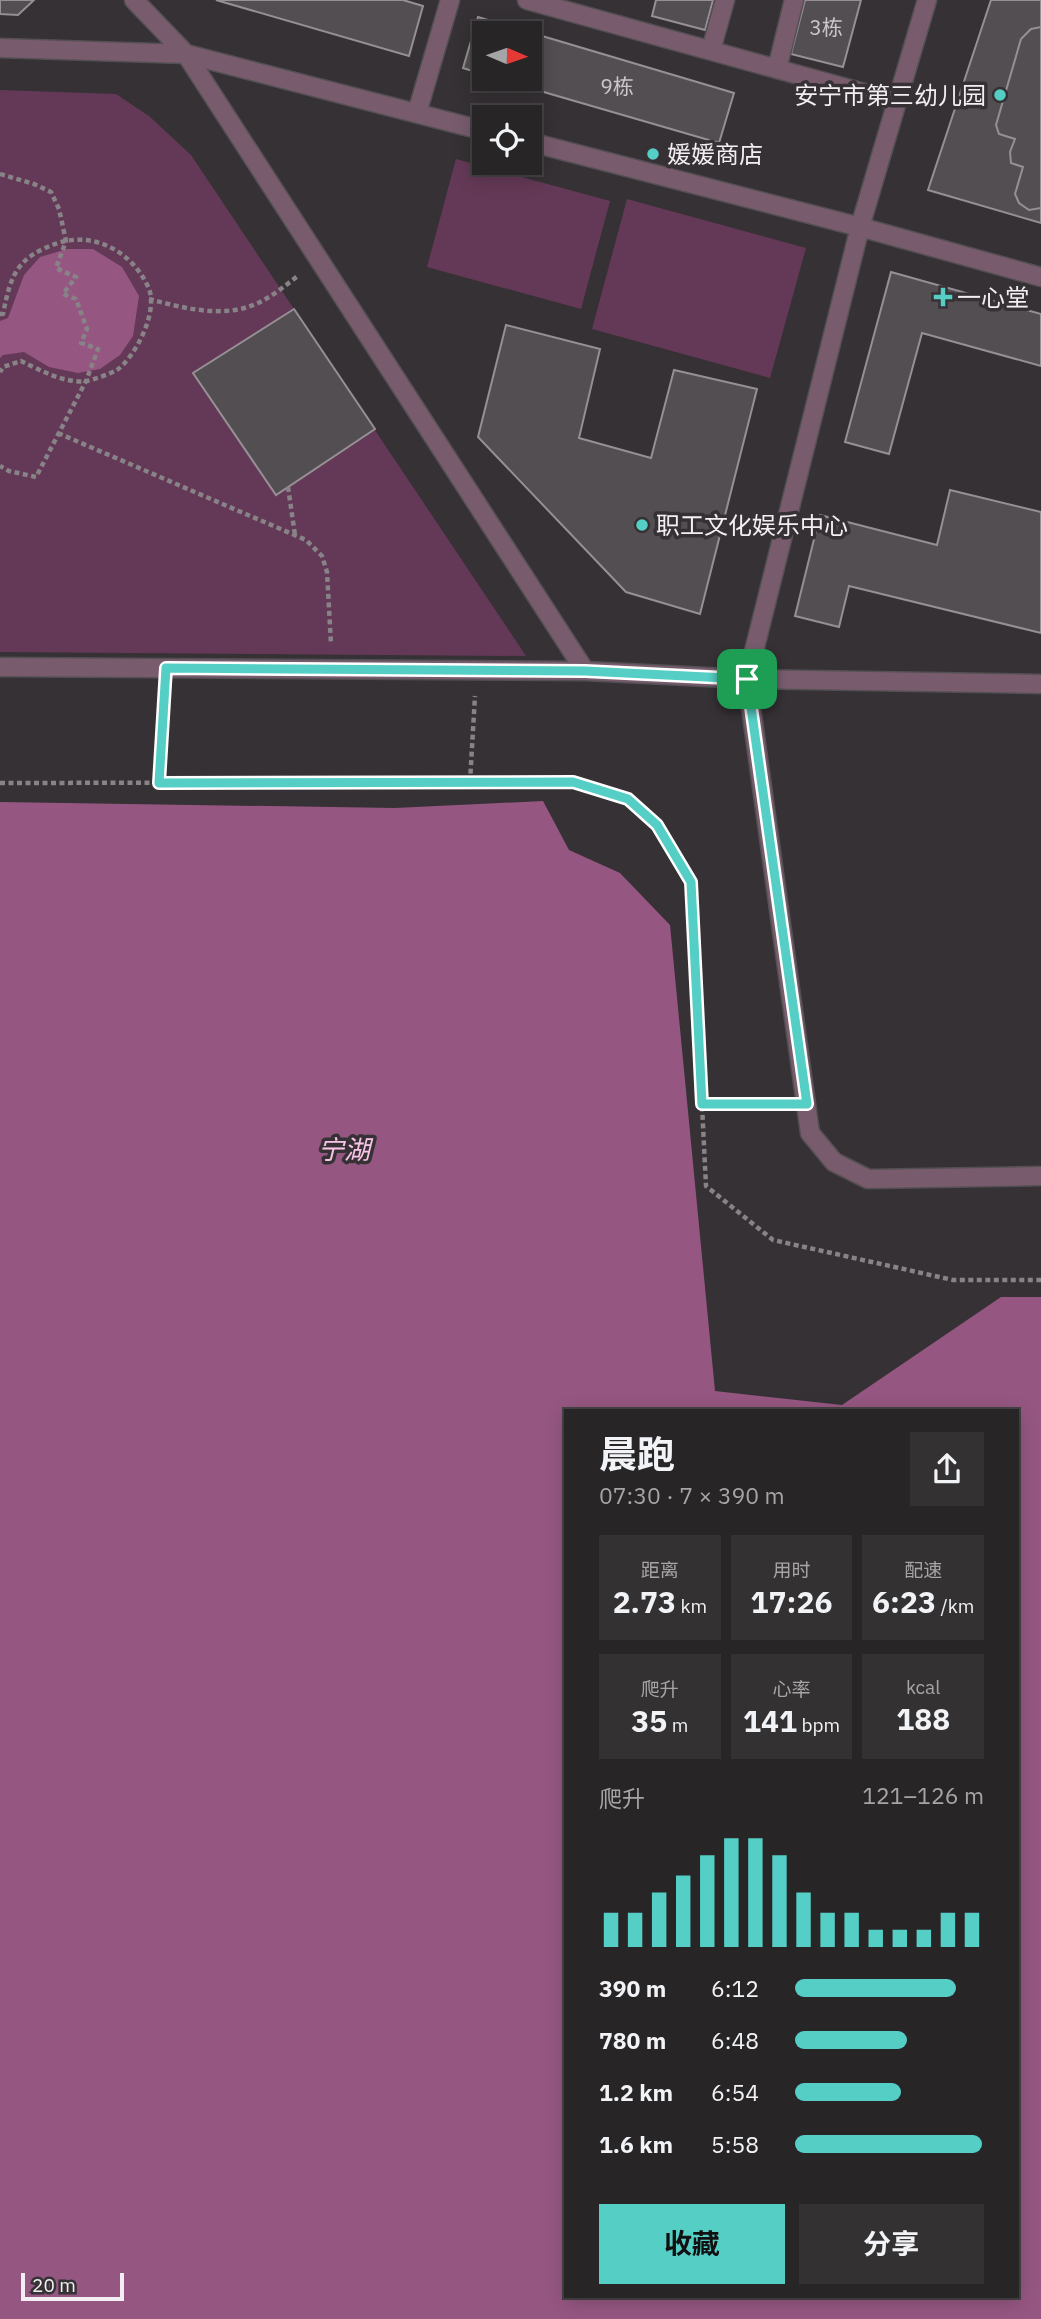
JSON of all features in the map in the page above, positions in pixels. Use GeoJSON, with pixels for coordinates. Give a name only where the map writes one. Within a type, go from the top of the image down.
{"type":"FeatureCollection","features":[{"type":"Feature","properties":{"kind":"lane"},"geometry":{"type":"LineString","coordinates":[[134,0],[186,54],[585,671]]}},
{"type":"Feature","properties":{"kind":"lane"},"geometry":{"type":"LineString","coordinates":[[417,113],[450,0]]}},
{"type":"Feature","properties":{"kind":"lane"},"geometry":{"type":"LineString","coordinates":[[527,0],[897,102]]}},
{"type":"Feature","properties":{"kind":"lane"},"geometry":{"type":"LineString","coordinates":[[711,50],[725,0]]}},
{"type":"Feature","properties":{"kind":"lane"},"geometry":{"type":"LineString","coordinates":[[777,69],[794,0]]}},
{"type":"Feature","properties":{"kind":"lane"},"geometry":{"type":"LineString","coordinates":[[927,0],[860,227],[747,679],[810,1133],[834,1162],[868,1179],[1041,1176]]}},
{"type":"Feature","properties":{"kind":"lane"},"geometry":{"type":"LineString","coordinates":[[0,48],[186,54],[472,128]]}},
{"type":"Feature","properties":{"kind":"lane"},"geometry":{"type":"LineString","coordinates":[[542,145],[1041,277]]}},
{"type":"Feature","properties":{"kind":"lane"},"geometry":{"type":"LineString","coordinates":[[0,667],[585,671],[747,679],[1041,684]]}},
{"type":"Feature","properties":{"kind":"path"},"geometry":{"type":"LineString","coordinates":[[0,174],[51,192],[59,209],[65,244],[56,268],[76,276],[63,295],[76,299],[87,329],[81,343],[98,349],[86,381],[36,477],[9,471],[0,466]]}},
{"type":"Feature","properties":{"kind":"path"},"geometry":{"type":"LineString","coordinates":[[0,314],[3,314],[18,267],[40,250],[65,244],[98,241],[131,260],[150,291],[149,321],[135,349],[116,370],[86,381],[60,378],[21,361],[3,367],[0,372]]}},
{"type":"Feature","properties":{"kind":"path"},"geometry":{"type":"LineString","coordinates":[[149,299],[201,310],[227,310],[256,304],[281,289],[319,259]]}},
{"type":"Feature","properties":{"kind":"path"},"geometry":{"type":"LineString","coordinates":[[58,433],[306,540],[322,556],[327,572],[332,669]]}},
{"type":"Feature","properties":{"kind":"path"},"geometry":{"type":"LineString","coordinates":[[288,487],[295,535]]}},
{"type":"Feature","properties":{"kind":"path"},"geometry":{"type":"LineString","coordinates":[[159,783],[166,668]]}},
{"type":"Feature","properties":{"kind":"path"},"geometry":{"type":"LineString","coordinates":[[470,782],[477,670]]}},
{"type":"Feature","properties":{"kind":"path"},"geometry":{"type":"LineString","coordinates":[[0,783],[573,782],[628,799],[657,825],[691,882],[706,1186],[773,1240],[953,1280],[1041,1280]]}},
{"type":"Feature","properties":{"kind":"path"},"geometry":{"type":"LineString","coordinates":[[702,1104],[807,1104]]}},
{"type":"Feature","properties":{"kind":"shaded area"},"geometry":{"type":"Polygon","coordinates":[[[0,90],[116,94],[149,116],[191,155],[526,656],[0,652],[0,90]]]}},
{"type":"Feature","properties":{"kind":"shaded area"},"geometry":{"type":"Polygon","coordinates":[[[456,159],[472,163],[472,175],[515,175],[610,201],[581,309],[427,267],[456,159]]]}},
{"type":"Feature","properties":{"kind":"shaded area"},"geometry":{"type":"Polygon","coordinates":[[[627,199],[806,248],[770,378],[592,329],[627,199]]]}},
{"type":"Feature","properties":{"kind":"water"},"geometry":{"type":"Polygon","coordinates":[[[67,249],[93,249],[122,267],[139,296],[133,336],[120,355],[100,369],[78,373],[49,367],[24,352],[3,355],[0,358],[0,321],[8,318],[24,275],[40,257],[67,249]]]}},
{"type":"Feature","properties":{"kind":"water","name":"宁湖"},"geometry":{"type":"Polygon","coordinates":[[[543,801],[569,850],[620,873],[670,925],[715,1391],[842,1405],[1001,1297],[1041,1297],[1041,2319],[0,2319],[0,802],[395,808],[543,801]]]}},
{"type":"Feature","properties":{"kind":"building"},"geometry":{"type":"Polygon","coordinates":[[[0,0],[34,0],[18,15],[0,14],[0,0]]]}},
{"type":"Feature","properties":{"kind":"building"},"geometry":{"type":"Polygon","coordinates":[[[216,0],[403,0],[423,6],[409,56],[216,0]]]}},
{"type":"Feature","properties":{"kind":"building"},"geometry":{"type":"Polygon","coordinates":[[[656,0],[713,0],[705,30],[652,16],[656,0]]]}},
{"type":"Feature","properties":{"kind":"building"},"geometry":{"type":"Polygon","coordinates":[[[805,0],[861,0],[843,67],[791,54],[805,0]]]}},
{"type":"Feature","properties":{"kind":"building","name":"安宁市第三幼儿园"},"geometry":{"type":"Polygon","coordinates":[[[991,0],[1041,0],[1041,223],[928,190],[991,0]]]}},
{"type":"Feature","properties":{"kind":"building","name":"安宁市第三幼儿园"},"geometry":{"type":"Polygon","coordinates":[[[1041,27],[1041,208],[1029,210],[1019,203],[1015,194],[1023,167],[1011,163],[1010,152],[1015,139],[999,134],[996,125],[1021,39],[1031,29],[1041,27]]]}},
{"type":"Feature","properties":{"kind":"building"},"geometry":{"type":"Polygon","coordinates":[[[542,36],[734,93],[719,143],[540,91],[542,36]]]}},
{"type":"Feature","properties":{"kind":"building"},"geometry":{"type":"Polygon","coordinates":[[[472,37],[472,71],[463,68],[472,37]]]}},
{"type":"Feature","properties":{"kind":"building"},"geometry":{"type":"Polygon","coordinates":[[[891,272],[1041,314],[1041,366],[922,333],[889,454],[845,442],[891,272]]]}},
{"type":"Feature","properties":{"kind":"building"},"geometry":{"type":"Polygon","coordinates":[[[294,309],[375,429],[276,495],[193,373],[294,309]]]}},
{"type":"Feature","properties":{"kind":"building","name":"职工文化娱乐中心"},"geometry":{"type":"Polygon","coordinates":[[[506,325],[600,349],[579,438],[651,458],[674,370],[757,389],[700,614],[626,592],[478,437],[506,325]]]}},
{"type":"Feature","properties":{"kind":"building"},"geometry":{"type":"Polygon","coordinates":[[[950,490],[1041,512],[1041,633],[849,586],[839,627],[795,616],[820,515],[937,545],[950,490]]]}},
{"type":"Feature","properties":{"kind":"place","name":"安宁市第三幼儿园"},"geometry":{"type":"Point","coordinates":[1000,95]}},
{"type":"Feature","properties":{"kind":"place","name":"媛媛商店"},"geometry":{"type":"Point","coordinates":[653,154]}},
{"type":"Feature","properties":{"kind":"place","name":"一心堂"},"geometry":{"type":"Point","coordinates":[943,297]}},
{"type":"Feature","properties":{"kind":"place","name":"职工文化娱乐中心"},"geometry":{"type":"Point","coordinates":[642,525]}},
{"type":"Feature","properties":{"kind":"route"},"geometry":{"type":"LineString","coordinates":[[166,668],[585,671],[747,679],[807,1104],[702,1104],[691,882],[657,825],[628,799],[573,782],[159,783],[166,668]]}}]}
